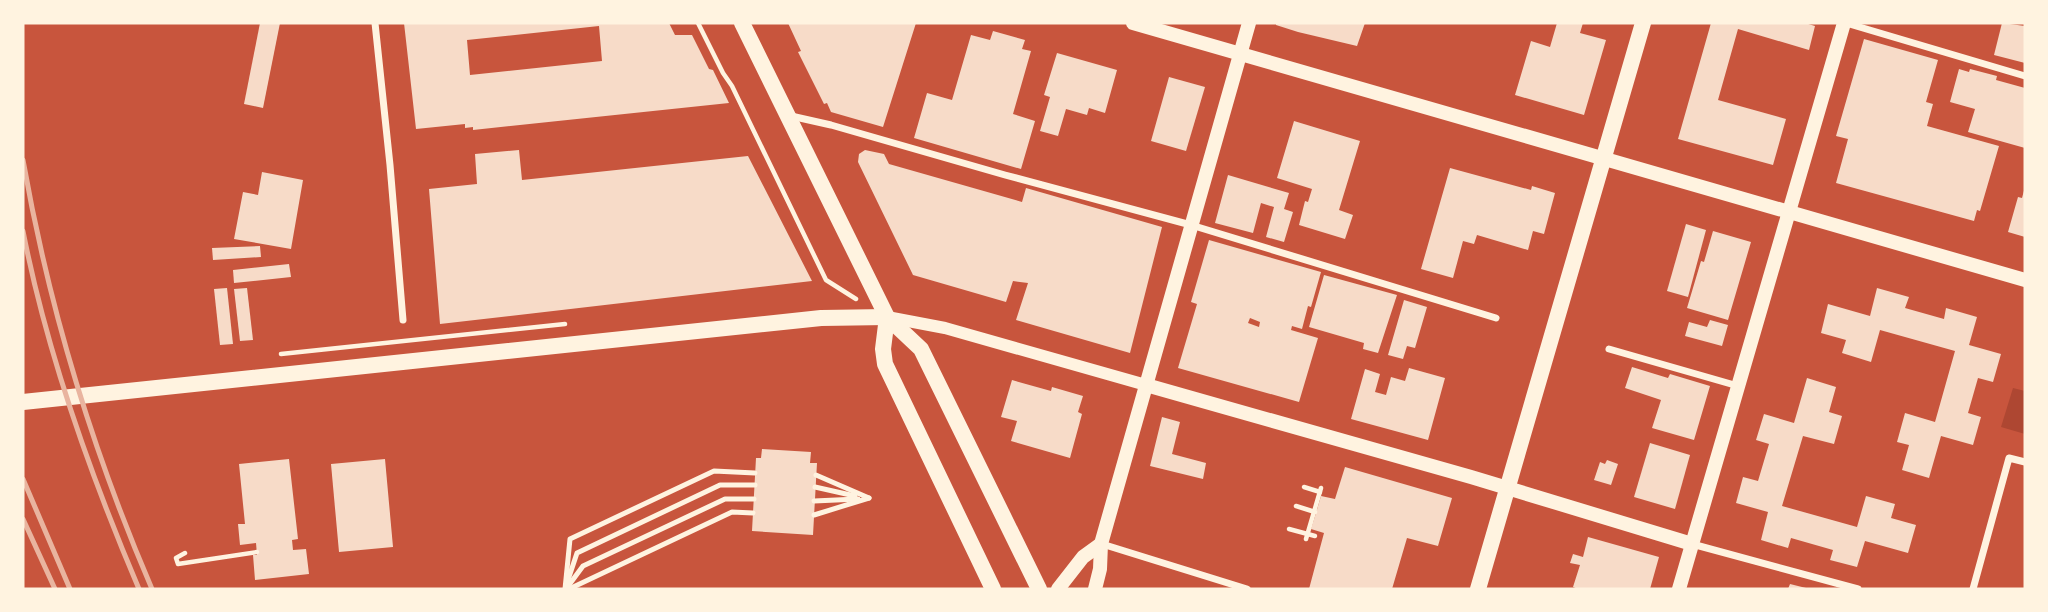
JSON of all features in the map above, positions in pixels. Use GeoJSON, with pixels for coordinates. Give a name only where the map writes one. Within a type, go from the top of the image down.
{"type":"FeatureCollection","features":[{"type":"Feature","properties":{"kind":"main road"},"geometry":{"type":"LineString","coordinates":[[742,23],[887,317],[921,349],[1039,589]]}},
{"type":"Feature","properties":{"kind":"main road"},"geometry":{"type":"LineString","coordinates":[[1133,23],[2025,280]]}},
{"type":"Feature","properties":{"kind":"main road"},"geometry":{"type":"LineString","coordinates":[[1096,589],[1101,544],[1249,23]]}},
{"type":"Feature","properties":{"kind":"main road"},"geometry":{"type":"LineString","coordinates":[[1479,589],[1643,23]]}},
{"type":"Feature","properties":{"kind":"main road"},"geometry":{"type":"LineString","coordinates":[[1679,589],[1845,23]]}},
{"type":"Feature","properties":{"kind":"main road"},"geometry":{"type":"LineString","coordinates":[[23,402],[821,318],[887,317]]}},
{"type":"Feature","properties":{"kind":"main road"},"geometry":{"type":"LineString","coordinates":[[887,317],[883,349],[885,363],[993,589]]}},
{"type":"Feature","properties":{"kind":"main road"},"geometry":{"type":"LineString","coordinates":[[1146,385],[1471,477],[1692,544]]}},
{"type":"Feature","properties":{"kind":"main road"},"geometry":{"type":"LineString","coordinates":[[1058,589],[1083,557],[1101,544]]}},
{"type":"Feature","properties":{"kind":"street"},"geometry":{"type":"LineString","coordinates":[[375,23],[403,320]]}},
{"type":"Feature","properties":{"kind":"street"},"geometry":{"type":"LineString","coordinates":[[1845,23],[2025,76]]}},
{"type":"Feature","properties":{"kind":"street"},"geometry":{"type":"LineString","coordinates":[[787,115],[1191,225],[1496,318]]}},
{"type":"Feature","properties":{"kind":"street"},"geometry":{"type":"LineString","coordinates":[[887,317],[945,328],[1146,385]]}},
{"type":"Feature","properties":{"kind":"street"},"geometry":{"type":"LineString","coordinates":[[1609,349],[1738,386]]}},
{"type":"Feature","properties":{"kind":"street"},"geometry":{"type":"LineString","coordinates":[[1973,589],[2009,458],[2025,463]]}},
{"type":"Feature","properties":{"kind":"street"},"geometry":{"type":"LineString","coordinates":[[1101,544],[1247,589]]}},
{"type":"Feature","properties":{"kind":"street"},"geometry":{"type":"LineString","coordinates":[[1692,544],[1858,589]]}},
{"type":"Feature","properties":{"kind":"lane"},"geometry":{"type":"LineString","coordinates":[[566,589],[570,539],[714,471],[755,473]]}},
{"type":"Feature","properties":{"kind":"lane"},"geometry":{"type":"LineString","coordinates":[[816,475],[869,498]]}},
{"type":"Feature","properties":{"kind":"lane"},"geometry":{"type":"LineString","coordinates":[[566,589],[577,553],[720,485],[755,485]]}},
{"type":"Feature","properties":{"kind":"lane"},"geometry":{"type":"LineString","coordinates":[[815,487],[869,498]]}},
{"type":"Feature","properties":{"kind":"lane"},"geometry":{"type":"LineString","coordinates":[[814,501],[869,498]]}},
{"type":"Feature","properties":{"kind":"lane"},"geometry":{"type":"LineString","coordinates":[[814,515],[869,498]]}},
{"type":"Feature","properties":{"kind":"lane"},"geometry":{"type":"LineString","coordinates":[[566,589],[583,566],[725,499],[754,499]]}},
{"type":"Feature","properties":{"kind":"lane"},"geometry":{"type":"LineString","coordinates":[[566,589],[732,512],[753,513]]}},
{"type":"Feature","properties":{"kind":"path"},"geometry":{"type":"LineString","coordinates":[[698,23],[732,86],[825,280],[887,317]]}},
{"type":"Feature","properties":{"kind":"path"},"geometry":{"type":"LineString","coordinates":[[1304,488],[1321,490],[1307,536]]}},
{"type":"Feature","properties":{"kind":"path"},"geometry":{"type":"LineString","coordinates":[[1296,506],[1315,512]]}},
{"type":"Feature","properties":{"kind":"path"},"geometry":{"type":"LineString","coordinates":[[1289,529],[1315,536]]}},
{"type":"Feature","properties":{"kind":"path"},"geometry":{"type":"LineString","coordinates":[[185,553],[176,558],[178,564],[257,552]]}},
{"type":"Feature","properties":{"kind":"shaded area"},"geometry":{"type":"Polygon","coordinates":[[[2013,388],[2025,391],[2025,434],[2001,427],[2013,388]]]}},
{"type":"Feature","properties":{"kind":"building"},"geometry":{"type":"Polygon","coordinates":[[[260,23],[280,23],[263,108],[244,104],[260,23]]]}},
{"type":"Feature","properties":{"kind":"building"},"geometry":{"type":"Polygon","coordinates":[[[404,23],[669,23],[675,35],[692,35],[729,103],[473,130],[473,127],[465,128],[465,124],[416,129],[404,23]],[[599,26],[467,40],[470,75],[602,61],[599,26]]]}},
{"type":"Feature","properties":{"kind":"building"},"geometry":{"type":"Polygon","coordinates":[[[788,23],[916,23],[883,127],[831,112],[827,103],[824,104],[798,52],[801,51],[788,23]]]}},
{"type":"Feature","properties":{"kind":"building"},"geometry":{"type":"Polygon","coordinates":[[[1276,23],[1365,23],[1357,46],[1298,32],[1276,23]]]}},
{"type":"Feature","properties":{"kind":"building"},"geometry":{"type":"Polygon","coordinates":[[[1557,23],[1583,23],[1580,33],[1606,40],[1584,115],[1515,95],[1531,41],[1550,47],[1557,23]]]}},
{"type":"Feature","properties":{"kind":"building"},"geometry":{"type":"Polygon","coordinates":[[[1711,23],[1805,23],[1815,26],[1809,50],[1738,29],[1718,100],[1786,119],[1773,165],[1678,139],[1711,23]]]}},
{"type":"Feature","properties":{"kind":"building"},"geometry":{"type":"Polygon","coordinates":[[[2002,23],[2025,26],[2025,63],[1994,55],[2002,23]]]}},
{"type":"Feature","properties":{"kind":"building"},"geometry":{"type":"Polygon","coordinates":[[[993,31],[1025,40],[1022,49],[1031,51],[1013,114],[1035,121],[1021,169],[914,138],[927,93],[952,100],[971,35],[990,40],[993,31]]]}},
{"type":"Feature","properties":{"kind":"building"},"geometry":{"type":"Polygon","coordinates":[[[1864,39],[1938,60],[1926,102],[1933,104],[1927,126],[1999,146],[1980,211],[1977,210],[1974,221],[1836,183],[1848,139],[1836,136],[1864,39]]]}},
{"type":"Feature","properties":{"kind":"building"},"geometry":{"type":"Polygon","coordinates":[[[1057,53],[1117,70],[1105,113],[1089,108],[1087,115],[1066,109],[1058,136],[1040,131],[1050,97],[1044,95],[1057,53]]]}},
{"type":"Feature","properties":{"kind":"building"},"geometry":{"type":"Polygon","coordinates":[[[1959,69],[1997,76],[1996,80],[2025,88],[2025,148],[1968,132],[1975,109],[1950,102],[1959,69]]]}},
{"type":"Feature","properties":{"kind":"building"},"geometry":{"type":"Polygon","coordinates":[[[1169,77],[1205,87],[1186,151],[1151,141],[1169,77]]]}},
{"type":"Feature","properties":{"kind":"building"},"geometry":{"type":"Polygon","coordinates":[[[1294,121],[1360,141],[1339,210],[1353,215],[1345,239],[1299,225],[1305,201],[1308,202],[1312,189],[1277,178],[1294,121]]]}},
{"type":"Feature","properties":{"kind":"building"},"geometry":{"type":"Polygon","coordinates":[[[519,150],[522,180],[748,156],[812,281],[440,324],[429,189],[477,184],[475,154],[519,150]]]}},
{"type":"Feature","properties":{"kind":"building"},"geometry":{"type":"Polygon","coordinates":[[[865,150],[884,154],[889,164],[1022,202],[1026,188],[1162,227],[1130,353],[1016,320],[1028,283],[1013,281],[1006,302],[913,275],[858,162],[859,154],[865,150]]]}},
{"type":"Feature","properties":{"kind":"building"},"geometry":{"type":"Polygon","coordinates":[[[1450,168],[1531,190],[1532,186],[1555,193],[1544,234],[1533,231],[1528,250],[1477,235],[1474,244],[1463,241],[1453,278],[1421,269],[1450,168]]]}},
{"type":"Feature","properties":{"kind":"building"},"geometry":{"type":"Polygon","coordinates":[[[262,172],[303,180],[291,249],[234,239],[243,192],[258,195],[262,172]]]}},
{"type":"Feature","properties":{"kind":"building"},"geometry":{"type":"Polygon","coordinates":[[[1228,175],[1289,193],[1284,209],[1293,212],[1284,242],[1266,237],[1274,207],[1261,203],[1253,233],[1215,223],[1228,175]]]}},
{"type":"Feature","properties":{"kind":"building"},"geometry":{"type":"Polygon","coordinates":[[[2025,187],[2025,237],[2008,232],[2018,197],[2022,198],[2025,187]]]}},
{"type":"Feature","properties":{"kind":"building"},"geometry":{"type":"Polygon","coordinates":[[[1686,224],[1706,230],[1688,297],[1667,291],[1686,224]]]}},
{"type":"Feature","properties":{"kind":"building"},"geometry":{"type":"Polygon","coordinates":[[[1713,231],[1751,242],[1728,320],[1687,308],[1713,231]]]}},
{"type":"Feature","properties":{"kind":"building"},"geometry":{"type":"Polygon","coordinates":[[[1209,240],[1321,272],[1302,329],[1292,326],[1291,330],[1318,338],[1299,402],[1178,368],[1197,304],[1191,302],[1209,240]],[[1250,318],[1248,323],[1259,327],[1260,322],[1250,318]]]}},
{"type":"Feature","properties":{"kind":"building"},"geometry":{"type":"Polygon","coordinates":[[[260,246],[261,257],[213,260],[212,248],[260,246]]]}},
{"type":"Feature","properties":{"kind":"building"},"geometry":{"type":"Polygon","coordinates":[[[289,264],[291,277],[234,283],[233,270],[289,264]]]}},
{"type":"Feature","properties":{"kind":"building"},"geometry":{"type":"Polygon","coordinates":[[[1324,275],[1397,295],[1378,353],[1363,349],[1364,343],[1309,327],[1324,275]]]}},
{"type":"Feature","properties":{"kind":"building"},"geometry":{"type":"Polygon","coordinates":[[[227,288],[233,344],[220,345],[214,289],[227,288]]]}},
{"type":"Feature","properties":{"kind":"building"},"geometry":{"type":"Polygon","coordinates":[[[247,288],[253,340],[240,341],[234,289],[247,288]]]}},
{"type":"Feature","properties":{"kind":"building"},"geometry":{"type":"Polygon","coordinates":[[[1877,288],[1909,297],[1905,308],[1944,319],[1946,308],[1977,317],[1969,345],[2001,354],[1993,382],[1978,378],[1968,413],[1981,417],[1973,445],[1941,436],[1929,478],[1902,470],[1909,445],[1897,442],[1905,413],[1935,422],[1955,351],[1880,330],[1871,362],[1842,353],[1846,340],[1821,333],[1828,304],[1870,316],[1877,288]]]}},
{"type":"Feature","properties":{"kind":"building"},"geometry":{"type":"Polygon","coordinates":[[[1404,300],[1427,307],[1415,348],[1407,346],[1403,359],[1388,355],[1404,300]]]}},
{"type":"Feature","properties":{"kind":"building"},"geometry":{"type":"Polygon","coordinates":[[[1710,320],[1728,325],[1722,346],[1685,336],[1689,322],[1707,327],[1710,320]]]}},
{"type":"Feature","properties":{"kind":"building"},"geometry":{"type":"Polygon","coordinates":[[[1632,367],[1668,378],[1670,374],[1710,386],[1694,440],[1652,428],[1661,400],[1625,388],[1632,367]]]}},
{"type":"Feature","properties":{"kind":"building"},"geometry":{"type":"Polygon","coordinates":[[[1409,368],[1445,378],[1428,440],[1351,419],[1365,369],[1380,374],[1375,392],[1386,395],[1391,377],[1405,381],[1409,368]]]}},
{"type":"Feature","properties":{"kind":"building"},"geometry":{"type":"Polygon","coordinates":[[[1807,378],[1836,387],[1829,412],[1842,416],[1834,444],[1803,436],[1782,506],[1857,527],[1866,496],[1895,504],[1891,518],[1916,525],[1908,553],[1865,541],[1857,567],[1830,560],[1833,550],[1791,538],[1788,548],[1761,540],[1768,512],[1736,503],[1743,477],[1758,481],[1769,444],[1756,440],[1764,414],[1794,423],[1807,378]]]}},
{"type":"Feature","properties":{"kind":"building"},"geometry":{"type":"Polygon","coordinates":[[[1012,380],[1051,391],[1052,387],[1083,396],[1078,412],[1082,414],[1070,458],[1011,441],[1017,421],[1001,417],[1012,380]]]}},
{"type":"Feature","properties":{"kind":"building"},"geometry":{"type":"Polygon","coordinates":[[[1162,417],[1180,422],[1172,454],[1206,463],[1203,479],[1150,466],[1162,417]]]}},
{"type":"Feature","properties":{"kind":"building"},"geometry":{"type":"Polygon","coordinates":[[[1650,443],[1690,455],[1675,509],[1634,497],[1650,443]]]}},
{"type":"Feature","properties":{"kind":"building"},"geometry":{"type":"Polygon","coordinates":[[[762,449],[811,452],[810,463],[817,463],[813,535],[752,531],[756,458],[761,458],[762,449]]]}},
{"type":"Feature","properties":{"kind":"building"},"geometry":{"type":"Polygon","coordinates":[[[289,459],[298,539],[292,540],[293,550],[306,549],[309,574],[255,580],[253,555],[257,555],[256,543],[240,545],[238,524],[245,524],[239,464],[289,459]]]}},
{"type":"Feature","properties":{"kind":"building"},"geometry":{"type":"Polygon","coordinates":[[[385,459],[393,547],[339,552],[331,464],[385,459]]]}},
{"type":"Feature","properties":{"kind":"building"},"geometry":{"type":"Polygon","coordinates":[[[1607,460],[1618,464],[1611,485],[1594,480],[1600,462],[1605,464],[1607,460]]]}},
{"type":"Feature","properties":{"kind":"building"},"geometry":{"type":"Polygon","coordinates":[[[1345,467],[1452,498],[1438,546],[1407,538],[1392,589],[1309,589],[1324,533],[1311,529],[1321,496],[1335,499],[1345,467]]]}},
{"type":"Feature","properties":{"kind":"building"},"geometry":{"type":"Polygon","coordinates":[[[1588,537],[1659,557],[1650,589],[1573,587],[1580,565],[1570,563],[1573,554],[1583,557],[1588,537]]]}},
{"type":"Feature","properties":{"kind":"building"},"geometry":{"type":"Polygon","coordinates":[[[1790,584],[1806,588],[1806,589],[1788,589],[1790,584]]]}},
{"type":"Feature","properties":{"kind":"railway"},"geometry":{"type":"LineString","coordinates":[[23,160],[46,270],[75,379],[111,485],[152,589]]}},
{"type":"Feature","properties":{"kind":"railway"},"geometry":{"type":"LineString","coordinates":[[23,231],[57,368],[87,458],[139,589]]}},
{"type":"Feature","properties":{"kind":"railway"},"geometry":{"type":"LineString","coordinates":[[23,479],[70,589]]}},
{"type":"Feature","properties":{"kind":"railway"},"geometry":{"type":"LineString","coordinates":[[23,519],[55,589]]}}]}
